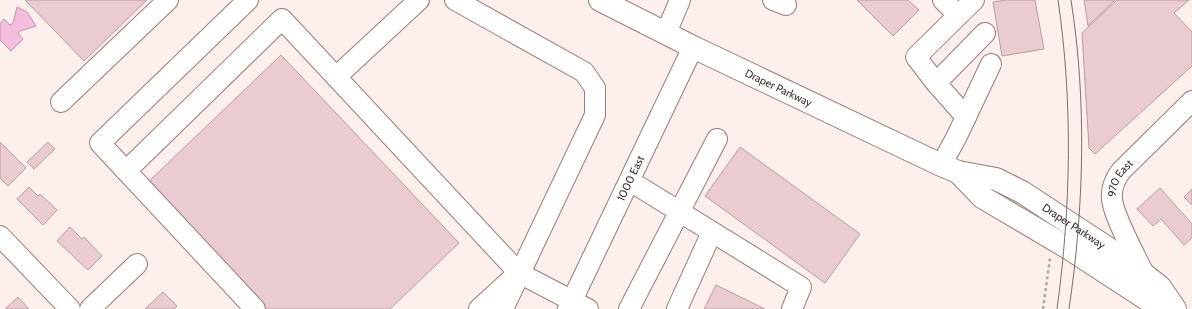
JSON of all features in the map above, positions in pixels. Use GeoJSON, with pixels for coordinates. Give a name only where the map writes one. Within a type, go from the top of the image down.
{"type":"FeatureCollection","features":[{"type":"Feature","properties":{"kind":"main road","name":"Draper Parkway"},"geometry":{"type":"LineString","coordinates":[[600,0],[693,47],[949,168],[996,179],[1022,192],[1121,256],[1160,287],[1174,308]]}},
{"type":"Feature","properties":{"kind":"main road","name":"Draper Parkway"},"geometry":{"type":"LineString","coordinates":[[949,168],[982,197],[1070,249],[1148,300],[1174,308]]}},
{"type":"Feature","properties":{"kind":"street"},"geometry":{"type":"LineString","coordinates":[[61,102],[168,0]]}},
{"type":"Feature","properties":{"kind":"street"},"geometry":{"type":"LineString","coordinates":[[248,0],[100,143],[255,309]]}},
{"type":"Feature","properties":{"kind":"street"},"geometry":{"type":"LineString","coordinates":[[336,77],[419,0]]}},
{"type":"Feature","properties":{"kind":"street"},"geometry":{"type":"LineString","coordinates":[[455,0],[584,72],[595,88],[595,115],[503,309]]}},
{"type":"Feature","properties":{"kind":"street"},"geometry":{"type":"LineString","coordinates":[[666,33],[680,0]]}},
{"type":"Feature","properties":{"kind":"street"},"geometry":{"type":"LineString","coordinates":[[943,0],[958,15]]}},
{"type":"Feature","properties":{"kind":"street"},"geometry":{"type":"LineString","coordinates":[[966,117],[916,57],[974,0]]}},
{"type":"Feature","properties":{"kind":"street"},"geometry":{"type":"LineString","coordinates":[[126,171],[282,19],[519,273],[576,306]]}},
{"type":"Feature","properties":{"kind":"street"},"geometry":{"type":"LineString","coordinates":[[936,82],[985,33]]}},
{"type":"Feature","properties":{"kind":"street","name":"1000 East"},"geometry":{"type":"LineString","coordinates":[[576,306],[630,181],[693,47]]}},
{"type":"Feature","properties":{"kind":"street"},"geometry":{"type":"LineString","coordinates":[[949,168],[956,138],[991,64]]}},
{"type":"Feature","properties":{"kind":"street","name":"970 East"},"geometry":{"type":"LineString","coordinates":[[1145,276],[1114,209],[1112,194],[1114,183],[1121,171],[1192,101]]}},
{"type":"Feature","properties":{"kind":"street"},"geometry":{"type":"LineString","coordinates":[[628,309],[717,139]]}},
{"type":"Feature","properties":{"kind":"street"},"geometry":{"type":"LineString","coordinates":[[630,181],[801,288],[792,309]]}},
{"type":"Feature","properties":{"kind":"street"},"geometry":{"type":"LineString","coordinates":[[677,309],[712,232]]}},
{"type":"Feature","properties":{"kind":"street"},"geometry":{"type":"LineString","coordinates":[[0,236],[70,309]]}},
{"type":"Feature","properties":{"kind":"street"},"geometry":{"type":"LineString","coordinates":[[90,309],[137,264]]}},
{"type":"Feature","properties":{"kind":"street"},"geometry":{"type":"LineString","coordinates":[[479,309],[519,273]]}},
{"type":"Feature","properties":{"kind":"path"},"geometry":{"type":"LineString","coordinates":[[1043,309],[1051,255]]}},
{"type":"Feature","properties":{"kind":"shaded area"},"geometry":{"type":"Polygon","coordinates":[[[17,7],[27,12],[36,26],[18,33],[23,39],[11,51],[0,40],[0,24],[4,19],[10,25],[13,23],[17,7]]]}},
{"type":"Feature","properties":{"kind":"building"},"geometry":{"type":"Polygon","coordinates":[[[25,0],[147,0],[84,61],[25,0]]]}},
{"type":"Feature","properties":{"kind":"building"},"geometry":{"type":"Polygon","coordinates":[[[857,0],[908,0],[919,10],[893,36],[857,0]]]}},
{"type":"Feature","properties":{"kind":"building"},"geometry":{"type":"Polygon","coordinates":[[[1006,0],[1035,0],[1044,49],[1002,56],[993,2],[1006,0]]]}},
{"type":"Feature","properties":{"kind":"building"},"geometry":{"type":"Polygon","coordinates":[[[1084,0],[1115,0],[1088,26],[1084,0]]]}},
{"type":"Feature","properties":{"kind":"building"},"geometry":{"type":"Polygon","coordinates":[[[1117,0],[1189,0],[1174,13],[1192,32],[1192,66],[1095,154],[1089,148],[1082,33],[1117,0]]]}},
{"type":"Feature","properties":{"kind":"building"},"geometry":{"type":"Polygon","coordinates":[[[281,55],[459,243],[390,309],[262,309],[145,185],[281,55]]]}},
{"type":"Feature","properties":{"kind":"building"},"geometry":{"type":"Polygon","coordinates":[[[0,142],[26,168],[8,186],[0,178],[0,142]]]}},
{"type":"Feature","properties":{"kind":"building"},"geometry":{"type":"Polygon","coordinates":[[[48,142],[55,149],[34,169],[27,162],[48,142]]]}},
{"type":"Feature","properties":{"kind":"building"},"geometry":{"type":"Polygon","coordinates":[[[740,147],[860,234],[825,283],[705,196],[740,147]]]}},
{"type":"Feature","properties":{"kind":"building"},"geometry":{"type":"Polygon","coordinates":[[[29,187],[38,196],[40,194],[57,210],[43,225],[17,199],[29,187]]]}},
{"type":"Feature","properties":{"kind":"building"},"geometry":{"type":"Polygon","coordinates":[[[1160,188],[1192,224],[1192,238],[1184,245],[1161,219],[1153,226],[1137,209],[1160,188]]]}},
{"type":"Feature","properties":{"kind":"building"},"geometry":{"type":"Polygon","coordinates":[[[1192,189],[1192,205],[1184,197],[1192,189]]]}},
{"type":"Feature","properties":{"kind":"building"},"geometry":{"type":"Polygon","coordinates":[[[70,227],[82,239],[84,237],[102,256],[88,270],[57,241],[70,227]]]}},
{"type":"Feature","properties":{"kind":"building"},"geometry":{"type":"Polygon","coordinates":[[[716,285],[765,309],[704,309],[716,285]]]}},
{"type":"Feature","properties":{"kind":"building"},"geometry":{"type":"Polygon","coordinates":[[[163,292],[177,306],[174,309],[145,309],[163,292]]]}},
{"type":"Feature","properties":{"kind":"building"},"geometry":{"type":"Polygon","coordinates":[[[18,297],[29,309],[5,309],[18,297]]]}},
{"type":"Feature","properties":{"kind":"tram line"},"geometry":{"type":"LineString","coordinates":[[1057,309],[1065,232],[1068,154],[1066,77],[1058,0]]}},
{"type":"Feature","properties":{"kind":"tram line"},"geometry":{"type":"LineString","coordinates":[[1069,309],[1078,232],[1082,154],[1080,77],[1071,0]]}}]}
